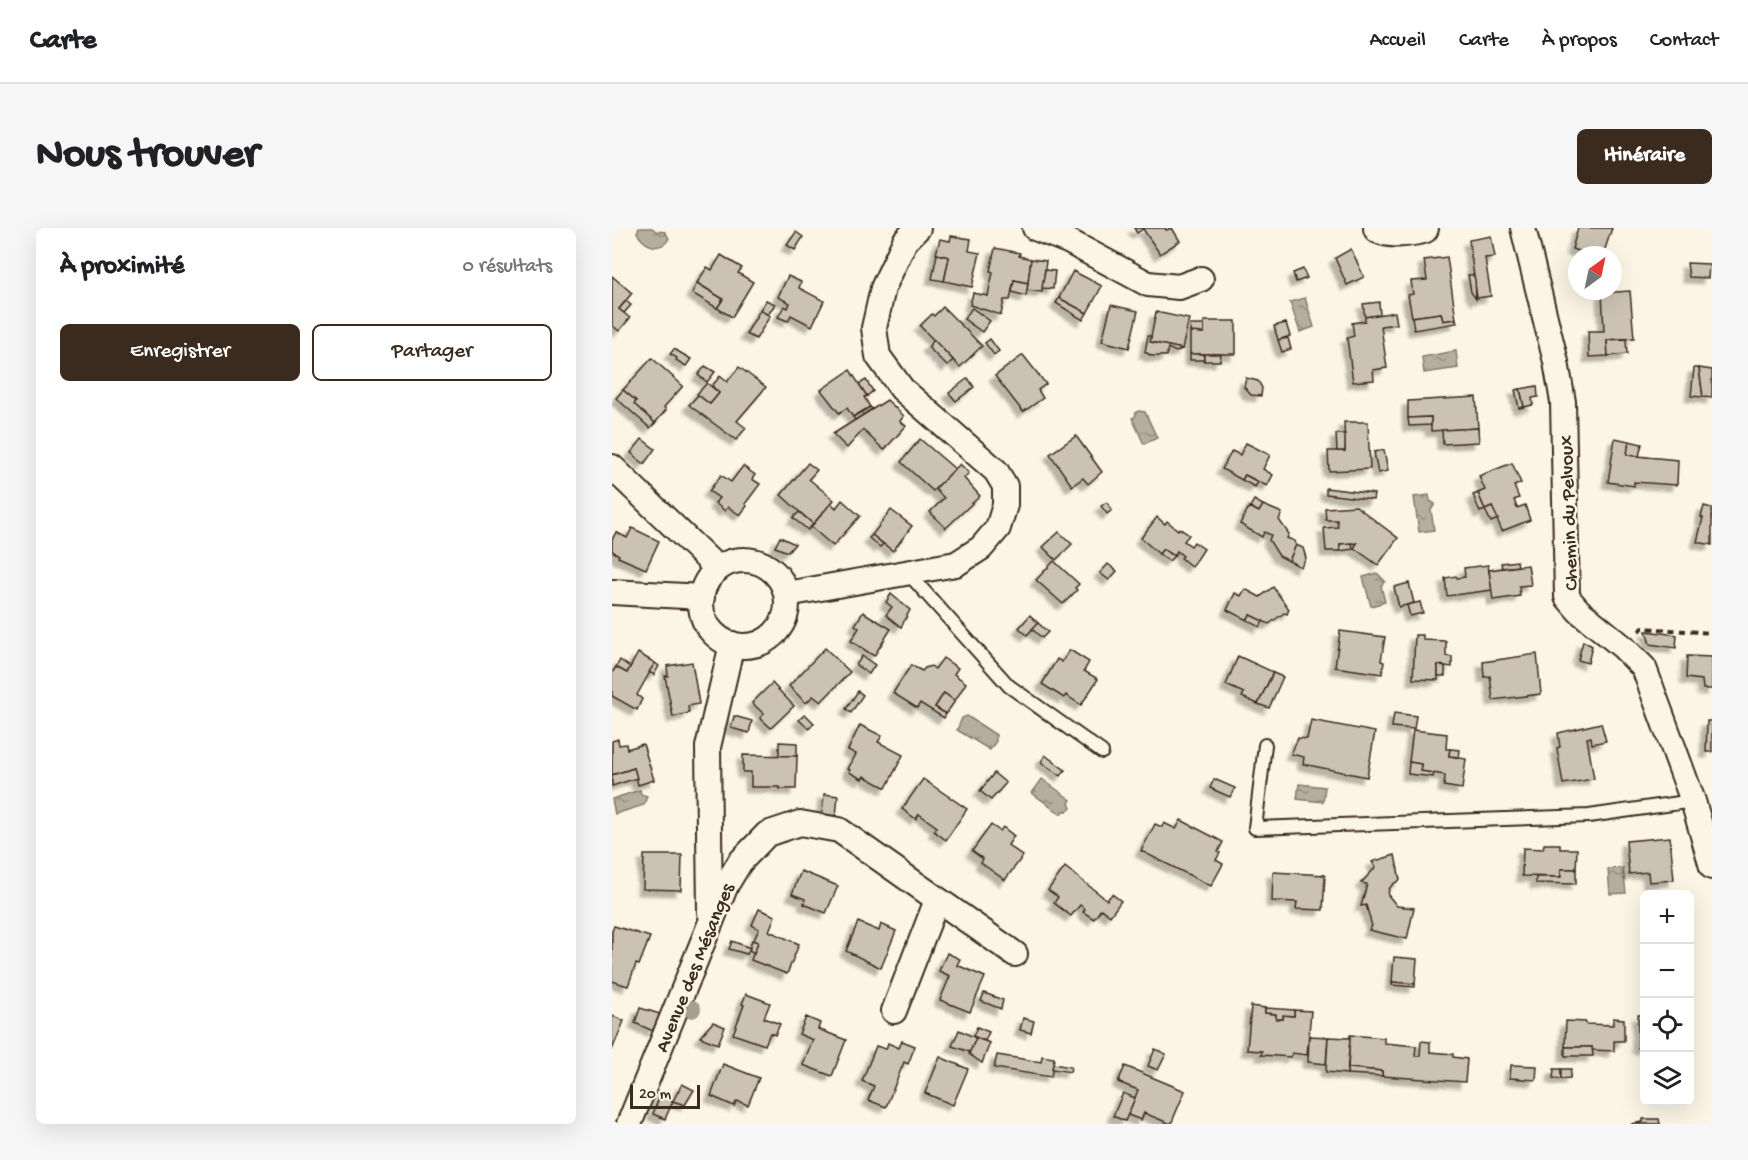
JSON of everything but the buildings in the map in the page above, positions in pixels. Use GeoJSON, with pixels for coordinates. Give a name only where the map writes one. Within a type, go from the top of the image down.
{"type":"FeatureCollection","features":[{"type":"Feature","properties":{"kind":"street"},"geometry":{"type":"LineString","coordinates":[[787,594],[906,571],[956,564],[981,548],[998,528],[1005,505],[1005,486],[996,471],[902,389],[878,356],[874,328],[883,288],[905,242],[918,228]]}},
{"type":"Feature","properties":{"kind":"street"},"geometry":{"type":"LineString","coordinates":[[1035,228],[1068,241],[1148,284],[1179,287],[1201,279]]}},
{"type":"Feature","properties":{"kind":"street"},"geometry":{"type":"LineString","coordinates":[[1379,228],[1405,231],[1423,228]]}},
{"type":"Feature","properties":{"kind":"street","name":"Chemin du Pelvoux"},"geometry":{"type":"LineString","coordinates":[[1522,228],[1556,362],[1563,402],[1567,597],[1579,611],[1623,647],[1644,668],[1693,801],[1712,867]]}},
{"type":"Feature","properties":{"kind":"street"},"geometry":{"type":"LineString","coordinates":[[612,467],[718,569]]}},
{"type":"Feature","properties":{"kind":"street"},"geometry":{"type":"LineString","coordinates":[[753,560],[765,565],[775,572],[787,594],[787,609],[783,623],[774,634],[761,642],[747,646],[732,644],[721,639],[712,631],[702,609],[702,597],[710,577],[728,562],[753,560]]}},
{"type":"Feature","properties":{"kind":"street"},"geometry":{"type":"LineString","coordinates":[[612,592],[702,597]]}},
{"type":"Feature","properties":{"kind":"street"},"geometry":{"type":"LineString","coordinates":[[710,922],[708,747],[732,644]]}},
{"type":"Feature","properties":{"kind":"street","name":"Avenue des Mésanges"},"geometry":{"type":"LineString","coordinates":[[629,1124],[726,885],[740,862],[767,834],[800,823],[839,830],[1015,954]]}},
{"type":"Feature","properties":{"kind":"street"},"geometry":{"type":"LineString","coordinates":[[894,1011],[937,900]]}},
{"type":"Feature","properties":{"kind":"lane"},"geometry":{"type":"LineString","coordinates":[[906,571],[1009,686],[1102,752]]}},
{"type":"Feature","properties":{"kind":"lane"},"geometry":{"type":"LineString","coordinates":[[1265,745],[1255,828],[1589,816],[1693,801]]}},
{"type":"Feature","properties":{"kind":"path"},"geometry":{"type":"LineString","coordinates":[[1623,647],[1643,628],[1712,633]]}},
{"type":"Feature","properties":{"kind":"water"},"geometry":{"type":"Polygon","coordinates":[[[639,228],[652,228],[665,232],[669,238],[662,245],[652,246],[640,237],[637,232],[639,228]]]}},
{"type":"Feature","properties":{"kind":"water"},"geometry":{"type":"Polygon","coordinates":[[[1305,298],[1314,327],[1300,332],[1290,302],[1305,298]]]}},
{"type":"Feature","properties":{"kind":"water"},"geometry":{"type":"Polygon","coordinates":[[[1456,351],[1458,368],[1424,373],[1422,357],[1456,351]]]}},
{"type":"Feature","properties":{"kind":"water"},"geometry":{"type":"Polygon","coordinates":[[[1139,411],[1145,412],[1157,438],[1144,444],[1132,418],[1139,411]]]}},
{"type":"Feature","properties":{"kind":"water"},"geometry":{"type":"Polygon","coordinates":[[[1429,495],[1430,501],[1435,504],[1431,510],[1434,530],[1419,532],[1414,497],[1429,495]]]}},
{"type":"Feature","properties":{"kind":"water"},"geometry":{"type":"Polygon","coordinates":[[[1377,573],[1385,581],[1381,586],[1385,602],[1371,606],[1363,577],[1377,573]]]}},
{"type":"Feature","properties":{"kind":"water"},"geometry":{"type":"Polygon","coordinates":[[[967,716],[996,735],[996,741],[990,750],[957,730],[962,718],[967,716]]]}},
{"type":"Feature","properties":{"kind":"water"},"geometry":{"type":"Polygon","coordinates":[[[1042,779],[1071,800],[1069,803],[1071,808],[1068,811],[1063,811],[1061,814],[1032,793],[1042,779]]]}},
{"type":"Feature","properties":{"kind":"water"},"geometry":{"type":"Polygon","coordinates":[[[1299,784],[1325,787],[1323,802],[1297,799],[1299,784]]]}},
{"type":"Feature","properties":{"kind":"water"},"geometry":{"type":"Polygon","coordinates":[[[640,790],[641,794],[647,796],[644,805],[615,814],[612,799],[640,790]]]}},
{"type":"Feature","properties":{"kind":"water"},"geometry":{"type":"Polygon","coordinates":[[[1623,868],[1626,893],[1610,894],[1608,869],[1623,868]]]}}]}
